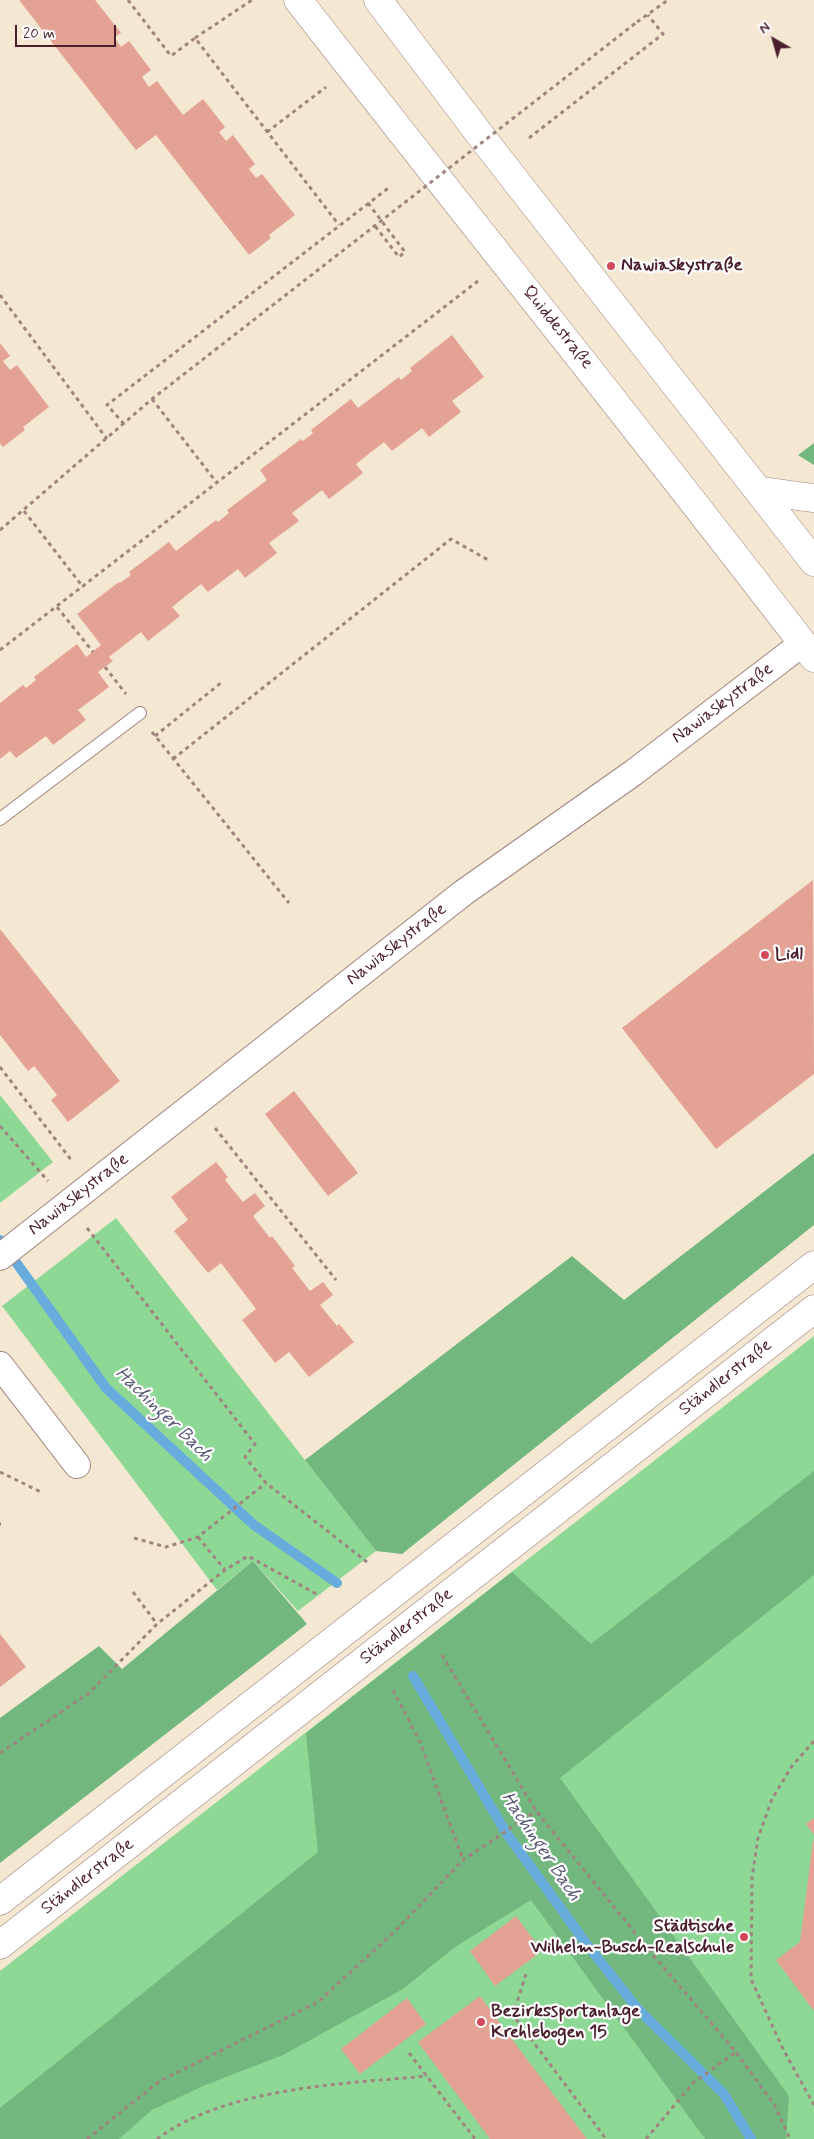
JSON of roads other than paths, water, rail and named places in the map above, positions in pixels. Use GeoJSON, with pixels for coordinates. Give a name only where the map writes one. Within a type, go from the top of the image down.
{"type":"FeatureCollection","features":[{"type":"Feature","properties":{"kind":"main road","name":"Quiddestraße"},"geometry":{"type":"LineString","coordinates":[[298,0],[503,262],[811,643]]}},
{"type":"Feature","properties":{"kind":"main road"},"geometry":{"type":"LineString","coordinates":[[378,0],[492,152],[814,562]]}},
{"type":"Feature","properties":{"kind":"main road"},"geometry":{"type":"LineString","coordinates":[[760,491],[814,498]]}},
{"type":"Feature","properties":{"kind":"main road","name":"Ständlerstraße"},"geometry":{"type":"LineString","coordinates":[[0,1901],[814,1266]]}},
{"type":"Feature","properties":{"kind":"main road","name":"Ständlerstraße"},"geometry":{"type":"LineString","coordinates":[[0,1945],[814,1309]]}},
{"type":"Feature","properties":{"kind":"street","name":"Nawiaskystraße"},"geometry":{"type":"LineString","coordinates":[[0,1257],[463,893],[811,643]]}},
{"type":"Feature","properties":{"kind":"street"},"geometry":{"type":"LineString","coordinates":[[0,1365],[77,1465]]}},
{"type":"Feature","properties":{"kind":"lane"},"geometry":{"type":"LineString","coordinates":[[0,819],[140,713]]}},
{"type":"Feature","properties":{"kind":"waterway","name":"Hachinger Bach"},"geometry":{"type":"LineString","coordinates":[[0,1240],[106,1388],[254,1525],[337,1583]]}},
{"type":"Feature","properties":{"kind":"waterway","name":"Hachinger Bach"},"geometry":{"type":"LineString","coordinates":[[413,1676],[507,1834],[585,1942],[637,2008],[724,2094],[751,2139]]}},
{"type":"Feature","properties":{"kind":"place","name":"Nawiaskystraße"},"geometry":{"type":"Point","coordinates":[611,266]}},
{"type":"Feature","properties":{"kind":"place","name":"Lidl"},"geometry":{"type":"Point","coordinates":[765,955]}},
{"type":"Feature","properties":{"kind":"place","name":"Städtische Wilhelm-Busch-Realschule"},"geometry":{"type":"Point","coordinates":[744,1937]}},
{"type":"Feature","properties":{"kind":"place","name":"Bezirkssportanlage Krehlebogen 15"},"geometry":{"type":"Point","coordinates":[481,2022]}}]}
